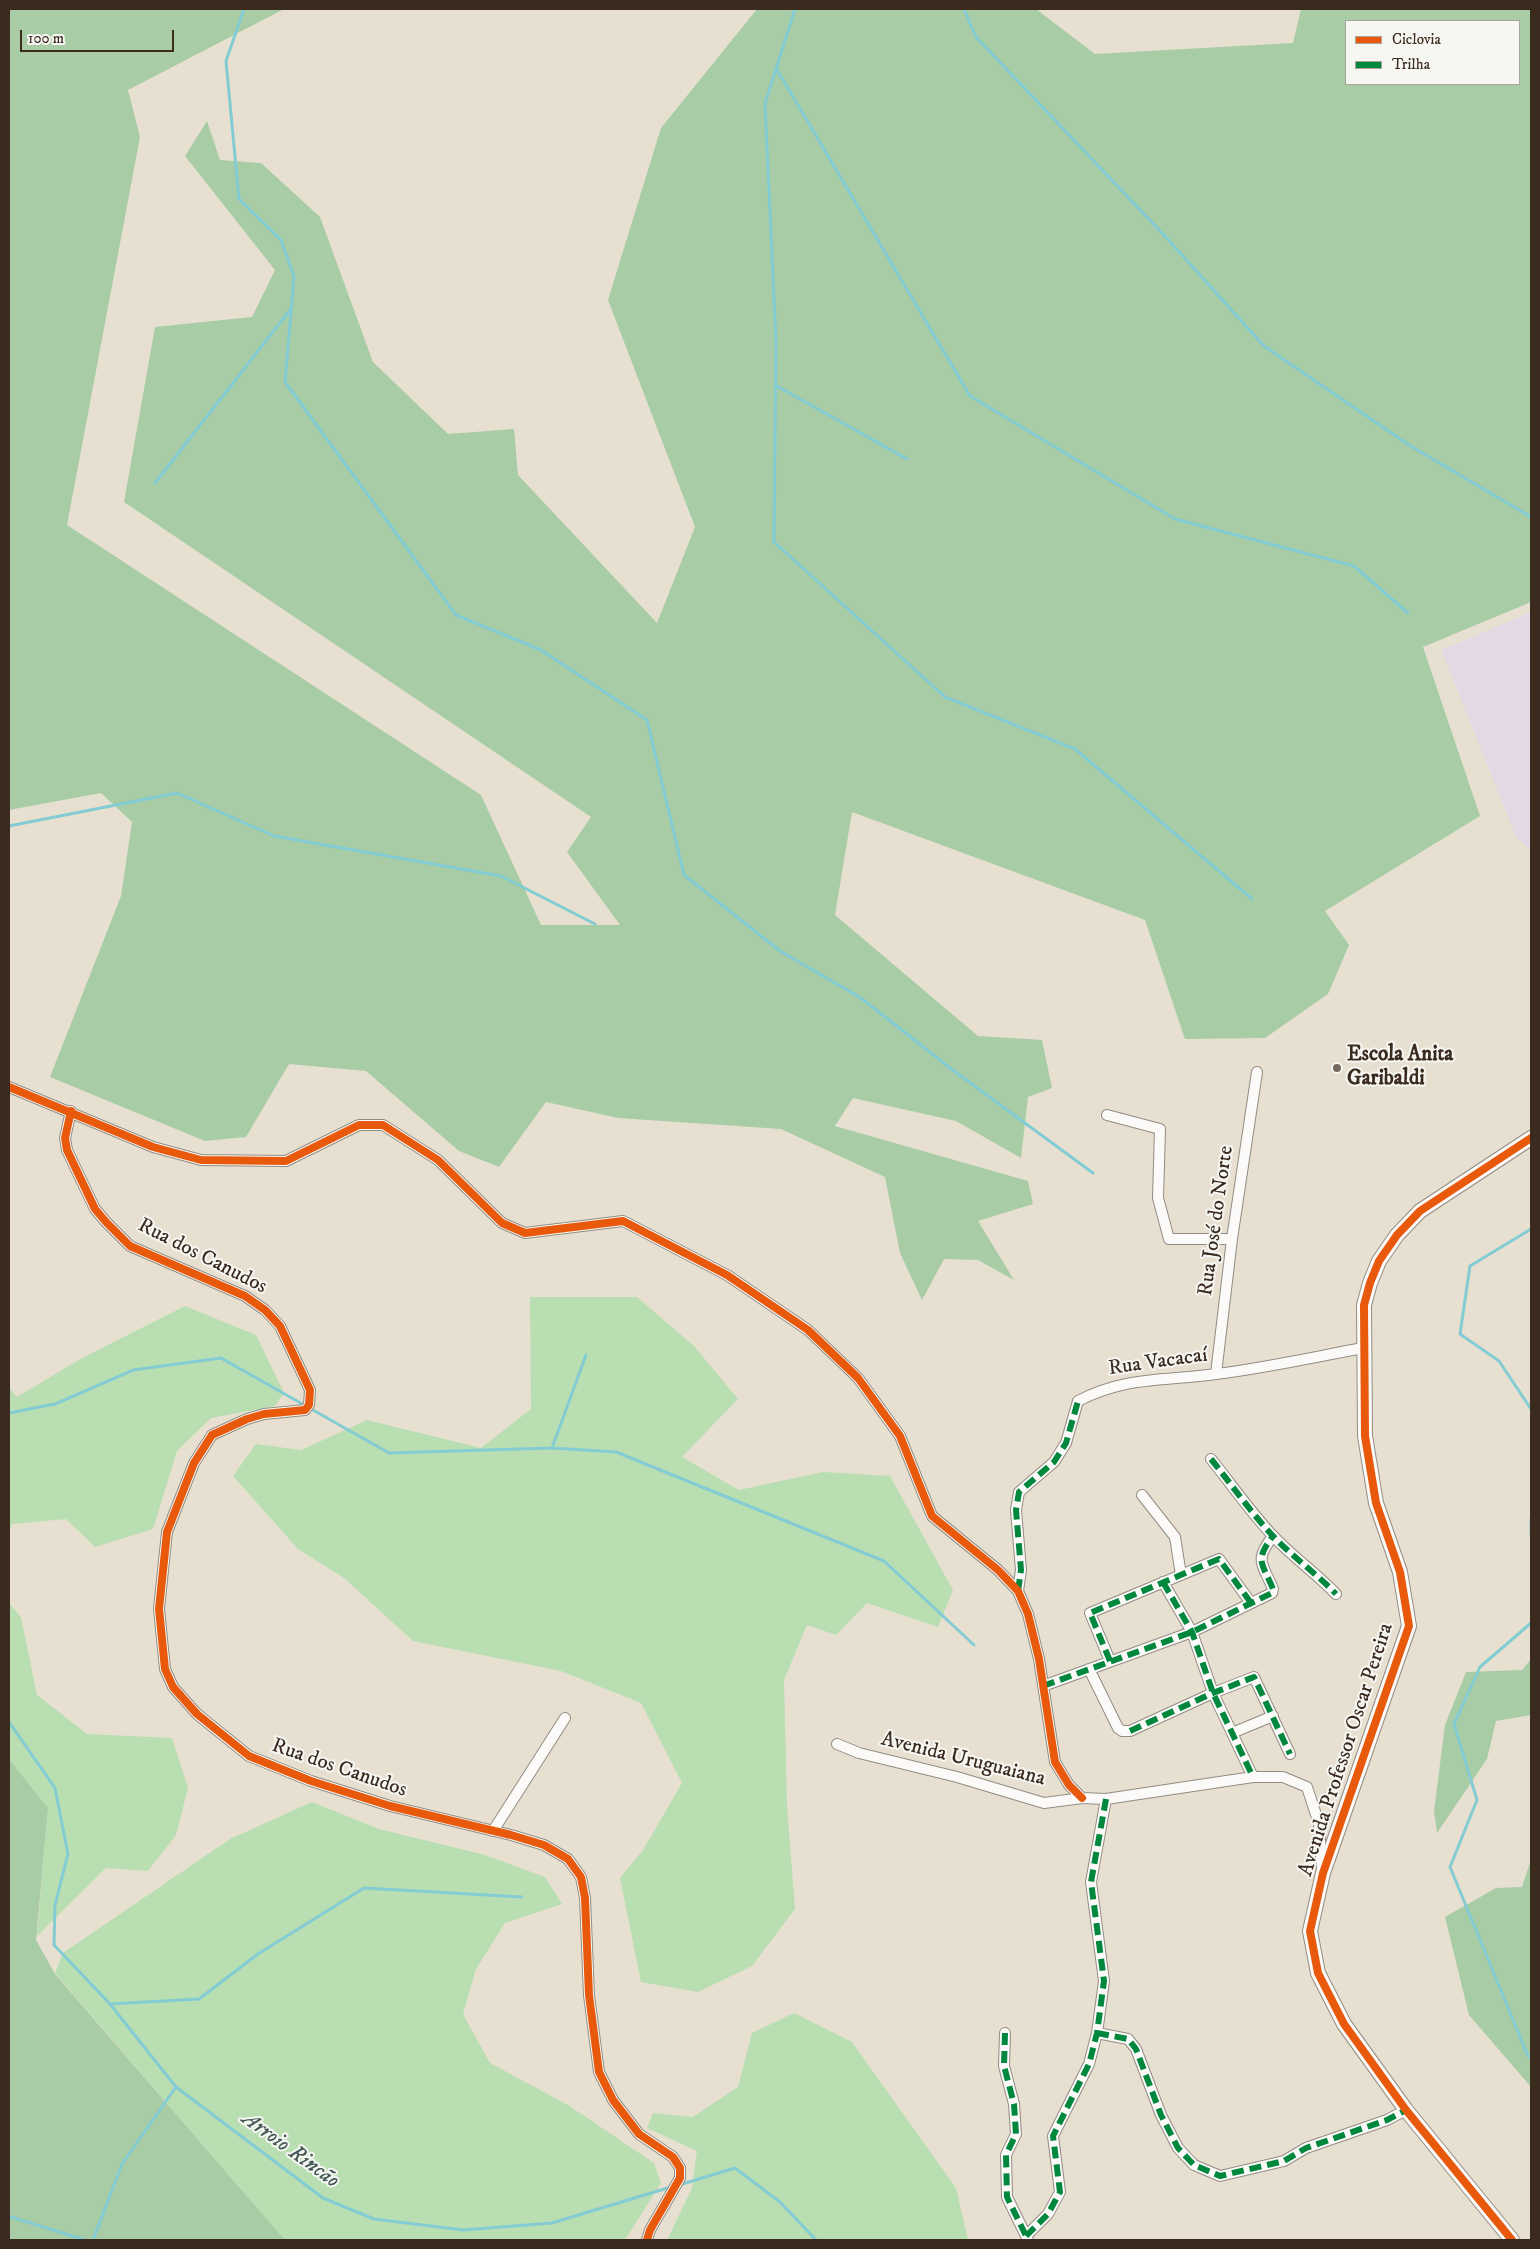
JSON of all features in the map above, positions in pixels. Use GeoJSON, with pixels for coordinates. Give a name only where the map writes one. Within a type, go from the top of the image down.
{"type":"FeatureCollection","features":[{"type":"Feature","properties":{"kind":"main road","name":"Avenida Professor Oscar Pereira"},"geometry":{"type":"LineString","coordinates":[[1512,2240],[1406,2110],[1344,2024],[1318,1973],[1310,1931],[1323,1873],[1409,1626],[1400,1572],[1376,1503],[1365,1436],[1364,1305],[1370,1283],[1379,1261],[1397,1235],[1420,1211],[1531,1138]]}},
{"type":"Feature","properties":{"kind":"street","name":"Rua José do Norte"},"geometry":{"type":"LineString","coordinates":[[1216,1374],[1232,1239],[1257,1072]]}},
{"type":"Feature","properties":{"kind":"street"},"geometry":{"type":"LineString","coordinates":[[9,1087],[153,1147],[201,1160],[286,1160],[359,1125],[384,1124],[438,1160],[502,1224],[525,1233],[623,1221],[727,1275],[808,1330],[858,1378],[900,1436],[932,1516],[998,1570],[1018,1590],[1028,1614],[1039,1659],[1055,1762],[1069,1785],[1082,1798]]}},
{"type":"Feature","properties":{"kind":"street","name":"Rua dos Canudos"},"geometry":{"type":"LineString","coordinates":[[70,1111],[65,1138],[67,1150],[95,1209],[106,1222],[130,1246],[245,1296],[265,1310],[280,1326],[310,1390],[309,1405],[304,1410],[264,1414],[247,1419],[212,1435],[194,1463],[167,1532],[161,1582],[159,1609],[165,1669],[173,1688],[197,1714],[221,1735],[249,1756],[280,1770],[390,1806],[544,1845],[568,1859],[582,1877],[585,1898],[589,1995],[599,2072],[613,2100],[639,2134],[673,2157],[680,2168],[680,2178],[650,2230],[648,2240]]}},
{"type":"Feature","properties":{"kind":"street"},"geometry":{"type":"LineString","coordinates":[[1107,1115],[1160,1129],[1158,1198],[1169,1239],[1232,1239]]}},
{"type":"Feature","properties":{"kind":"street","name":"Rua Vacacaí"},"geometry":{"type":"LineString","coordinates":[[1018,1590],[1021,1570],[1016,1510],[1019,1492],[1054,1462],[1066,1443],[1078,1401],[1096,1392],[1135,1381],[1216,1374],[1363,1348]]}},
{"type":"Feature","properties":{"kind":"street"},"geometry":{"type":"LineString","coordinates":[[1211,1459],[1273,1536],[1309,1571],[1319,1576],[1336,1594]]}},
{"type":"Feature","properties":{"kind":"street"},"geometry":{"type":"LineString","coordinates":[[1142,1495],[1175,1537],[1181,1575]]}},
{"type":"Feature","properties":{"kind":"street"},"geometry":{"type":"LineString","coordinates":[[1043,1686],[1110,1660],[1192,1632],[1273,1591],[1260,1558],[1261,1552],[1273,1536]]}},
{"type":"Feature","properties":{"kind":"street"},"geometry":{"type":"LineString","coordinates":[[1110,1660],[1090,1613],[1219,1558],[1251,1603]]}},
{"type":"Feature","properties":{"kind":"street"},"geometry":{"type":"LineString","coordinates":[[1163,1582],[1192,1632],[1213,1693],[1253,1778]]}},
{"type":"Feature","properties":{"kind":"street"},"geometry":{"type":"LineString","coordinates":[[1089,1669],[1118,1728],[1130,1731],[1213,1693],[1254,1677],[1290,1754]]}},
{"type":"Feature","properties":{"kind":"street"},"geometry":{"type":"LineString","coordinates":[[1232,1733],[1273,1716]]}},
{"type":"Feature","properties":{"kind":"street"},"geometry":{"type":"LineString","coordinates":[[492,1831],[565,1718]]}},
{"type":"Feature","properties":{"kind":"street","name":"Avenida Uruguaiana"},"geometry":{"type":"LineString","coordinates":[[837,1744],[859,1753],[957,1777],[1044,1803],[1082,1798],[1106,1798],[1253,1778],[1283,1777],[1307,1786],[1319,1824],[1323,1873]]}},
{"type":"Feature","properties":{"kind":"street"},"geometry":{"type":"LineString","coordinates":[[1005,2033],[1004,2066],[1014,2104],[1016,2134],[1006,2155],[1007,2197],[1027,2238],[1048,2214],[1060,2192],[1053,2136],[1089,2064],[1097,2033],[1104,1981],[1091,1882],[1106,1798]]}},
{"type":"Feature","properties":{"kind":"street"},"geometry":{"type":"LineString","coordinates":[[1097,2033],[1128,2039],[1136,2049],[1161,2115],[1178,2148],[1194,2165],[1220,2176],[1284,2162],[1306,2148],[1387,2120],[1406,2110]]}},
{"type":"Feature","properties":{"kind":"shaded area"},"geometry":{"type":"Polygon","coordinates":[[[1531,612],[1531,851],[1515,835],[1441,650],[1531,612]]]}},
{"type":"Feature","properties":{"kind":"green space"},"geometry":{"type":"Polygon","coordinates":[[[9,9],[284,9],[128,90],[140,137],[67,525],[481,795],[541,925],[620,925],[567,852],[591,817],[124,502],[155,327],[252,317],[275,270],[185,156],[207,121],[220,160],[261,163],[320,217],[373,362],[448,434],[514,429],[518,475],[657,623],[695,527],[608,300],[661,128],[757,9],[1036,9],[1095,54],[1293,43],[1301,9],[1531,9],[1531,602],[1423,647],[1480,816],[1325,911],[1349,945],[1328,994],[1265,1038],[1185,1039],[1145,920],[852,812],[835,915],[978,1036],[1042,1040],[1052,1088],[1028,1097],[1021,1158],[956,1121],[853,1098],[835,1126],[1028,1181],[1033,1204],[978,1221],[1014,1280],[978,1260],[944,1259],[922,1300],[900,1253],[885,1177],[781,1129],[618,1118],[546,1102],[499,1167],[459,1151],[366,1071],[289,1064],[246,1137],[205,1141],[50,1077],[121,896],[132,822],[101,793],[9,810],[9,9]]]}},
{"type":"Feature","properties":{"kind":"green space"},"geometry":{"type":"Polygon","coordinates":[[[530,1297],[637,1297],[694,1346],[738,1399],[682,1457],[739,1490],[823,1472],[890,1476],[953,1590],[938,1627],[867,1603],[836,1635],[807,1625],[784,1680],[787,1806],[795,1909],[752,1966],[698,1992],[641,1982],[620,1878],[643,1850],[682,1783],[641,1703],[561,1671],[413,1641],[344,1578],[298,1549],[233,1476],[256,1444],[301,1450],[367,1420],[481,1448],[531,1409],[530,1297]]]}},
{"type":"Feature","properties":{"kind":"green space"},"geometry":{"type":"Polygon","coordinates":[[[185,1306],[256,1335],[284,1393],[275,1406],[211,1418],[177,1451],[153,1529],[95,1547],[66,1519],[12,1524],[9,1532],[9,1388],[17,1397],[82,1358],[185,1306]]]}},
{"type":"Feature","properties":{"kind":"green space"},"geometry":{"type":"Polygon","coordinates":[[[9,1603],[21,1617],[37,1695],[87,1734],[172,1738],[188,1788],[176,1835],[148,1871],[106,1868],[37,1936],[48,1808],[9,1759],[9,1603]]]}},
{"type":"Feature","properties":{"kind":"green space"},"geometry":{"type":"Polygon","coordinates":[[[1531,1659],[1531,1715],[1496,1721],[1487,1759],[1437,1833],[1434,1811],[1445,1725],[1466,1672],[1522,1670],[1531,1659]]]}},
{"type":"Feature","properties":{"kind":"green space"},"geometry":{"type":"Polygon","coordinates":[[[9,1759],[48,1808],[36,1940],[55,1974],[285,2240],[9,2240],[9,1759]]]}},
{"type":"Feature","properties":{"kind":"green space"},"geometry":{"type":"Polygon","coordinates":[[[312,1802],[379,1829],[485,1855],[545,1877],[562,1904],[505,1923],[476,1969],[463,2014],[490,2063],[568,2105],[654,2163],[661,2183],[625,2240],[285,2240],[55,1973],[63,1953],[230,1839],[312,1802]]]}},
{"type":"Feature","properties":{"kind":"green space"},"geometry":{"type":"Polygon","coordinates":[[[1531,1859],[1531,2087],[1469,2015],[1445,1917],[1496,1888],[1522,1887],[1531,1859]]]}},
{"type":"Feature","properties":{"kind":"green space"},"geometry":{"type":"Polygon","coordinates":[[[794,2013],[852,2042],[956,2188],[968,2240],[667,2240],[692,2188],[697,2151],[647,2128],[653,2113],[693,2117],[738,2087],[752,2033],[794,2013]]]}},
{"type":"Feature","properties":{"kind":"waterway"},"geometry":{"type":"LineString","coordinates":[[244,9],[226,61],[239,199],[281,240],[294,276],[285,382],[456,615],[541,650],[647,720],[684,875],[780,951],[861,998],[950,1068],[1093,1173]]}},
{"type":"Feature","properties":{"kind":"waterway"},"geometry":{"type":"LineString","coordinates":[[795,9],[765,104],[776,341],[774,542],[945,697],[1075,749],[1252,899]]}},
{"type":"Feature","properties":{"kind":"waterway"},"geometry":{"type":"LineString","coordinates":[[964,9],[976,37],[1163,234],[1264,346],[1409,445],[1531,517]]}},
{"type":"Feature","properties":{"kind":"waterway"},"geometry":{"type":"LineString","coordinates":[[776,68],[970,396],[1175,519],[1354,566],[1408,613]]}},
{"type":"Feature","properties":{"kind":"waterway"},"geometry":{"type":"LineString","coordinates":[[155,483],[290,310]]}},
{"type":"Feature","properties":{"kind":"waterway"},"geometry":{"type":"LineString","coordinates":[[775,385],[907,459]]}},
{"type":"Feature","properties":{"kind":"waterway"},"geometry":{"type":"LineString","coordinates":[[9,826],[177,793],[274,836],[501,876],[595,924]]}},
{"type":"Feature","properties":{"kind":"waterway"},"geometry":{"type":"LineString","coordinates":[[1531,1229],[1470,1266],[1460,1334],[1499,1361],[1531,1409]]}},
{"type":"Feature","properties":{"kind":"waterway"},"geometry":{"type":"LineString","coordinates":[[552,1448],[586,1355]]}},
{"type":"Feature","properties":{"kind":"waterway"},"geometry":{"type":"LineString","coordinates":[[9,1413],[55,1404],[133,1370],[221,1358],[389,1453],[552,1448],[616,1452],[884,1561],[974,1645]]}},
{"type":"Feature","properties":{"kind":"waterway"},"geometry":{"type":"LineString","coordinates":[[1531,1519],[1531,1535]]}},
{"type":"Feature","properties":{"kind":"waterway"},"geometry":{"type":"LineString","coordinates":[[1531,1623],[1480,1667],[1454,1724],[1477,1800],[1450,1867],[1528,2056],[1531,2058]]}},
{"type":"Feature","properties":{"kind":"waterway","name":"Arroio Rincão"},"geometry":{"type":"LineString","coordinates":[[9,1722],[55,1788],[68,1854],[55,1905],[54,1945],[110,2004],[176,2087],[323,2198],[374,2219],[463,2230],[552,2223],[671,2187]]}},
{"type":"Feature","properties":{"kind":"waterway"},"geometry":{"type":"LineString","coordinates":[[110,2004],[199,1999],[258,1954],[364,1888],[522,1897]]}},
{"type":"Feature","properties":{"kind":"waterway"},"geometry":{"type":"LineString","coordinates":[[93,2240],[122,2164],[176,2087]]}},
{"type":"Feature","properties":{"kind":"waterway","name":"Arroio Rincão"},"geometry":{"type":"LineString","coordinates":[[679,2185],[735,2168],[780,2202],[816,2240]]}},
{"type":"Feature","properties":{"kind":"waterway"},"geometry":{"type":"LineString","coordinates":[[9,2218],[11,2217],[85,2240]]}},
{"type":"Feature","properties":{"kind":"marked path"},"geometry":{"type":"LineString","coordinates":[[1018,1591],[1021,1570],[1016,1510],[1019,1492],[1054,1462],[1066,1443],[1078,1401]]}},
{"type":"Feature","properties":{"kind":"marked path"},"geometry":{"type":"LineString","coordinates":[[1211,1459],[1249,1509],[1274,1537],[1336,1594]]}},
{"type":"Feature","properties":{"kind":"marked path"},"geometry":{"type":"LineString","coordinates":[[1043,1686],[1192,1632],[1272,1593],[1273,1589],[1263,1567],[1262,1557],[1263,1551],[1273,1536]]}},
{"type":"Feature","properties":{"kind":"marked path"},"geometry":{"type":"LineString","coordinates":[[1110,1661],[1090,1613],[1219,1559],[1251,1603]]}},
{"type":"Feature","properties":{"kind":"marked path"},"geometry":{"type":"LineString","coordinates":[[1163,1582],[1192,1632],[1213,1693],[1253,1777]]}},
{"type":"Feature","properties":{"kind":"marked path"},"geometry":{"type":"LineString","coordinates":[[1130,1731],[1213,1693],[1254,1677],[1290,1754]]}},
{"type":"Feature","properties":{"kind":"marked path"},"geometry":{"type":"LineString","coordinates":[[1026,2236],[1048,2214],[1060,2192],[1053,2136],[1089,2064],[1097,2033],[1104,1981],[1091,1882],[1106,1799]]}},
{"type":"Feature","properties":{"kind":"marked path"},"geometry":{"type":"LineString","coordinates":[[1005,2033],[1004,2066],[1014,2104],[1016,2134],[1006,2155],[1007,2197],[1028,2240]]}},
{"type":"Feature","properties":{"kind":"marked path"},"geometry":{"type":"LineString","coordinates":[[1097,2033],[1128,2039],[1136,2049],[1161,2115],[1178,2148],[1194,2165],[1220,2176],[1284,2161],[1306,2148],[1387,2120],[1406,2110]]}},
{"type":"Feature","properties":{"kind":"cycle path"},"geometry":{"type":"LineString","coordinates":[[9,1087],[153,1147],[201,1160],[286,1161],[359,1125],[383,1125],[438,1160],[502,1223],[525,1233],[623,1221],[727,1275],[808,1330],[858,1378],[900,1436],[932,1516],[998,1570],[1018,1591],[1028,1614],[1039,1659],[1055,1762],[1069,1785],[1082,1798]]}},
{"type":"Feature","properties":{"kind":"cycle path"},"geometry":{"type":"LineString","coordinates":[[71,1111],[65,1138],[67,1150],[95,1209],[106,1222],[130,1246],[245,1296],[265,1310],[280,1326],[310,1390],[309,1405],[305,1410],[264,1414],[247,1419],[212,1435],[194,1463],[167,1532],[159,1609],[165,1669],[173,1687],[197,1714],[249,1756],[311,1781],[390,1806],[511,1835],[544,1845],[568,1859],[581,1877],[585,1898],[589,1995],[599,2072],[613,2100],[639,2134],[673,2157],[680,2168],[680,2178],[650,2230],[647,2240]]}},
{"type":"Feature","properties":{"kind":"cycle path"},"geometry":{"type":"LineString","coordinates":[[1512,2240],[1406,2110],[1344,2024],[1318,1973],[1310,1931],[1323,1873],[1409,1626],[1400,1572],[1376,1503],[1365,1436],[1364,1305],[1370,1283],[1379,1261],[1397,1235],[1420,1211],[1531,1138]]}},
{"type":"Feature","properties":{"kind":"place","name":"Escola Anita Garibaldi"},"geometry":{"type":"Point","coordinates":[1337,1068]}}]}
